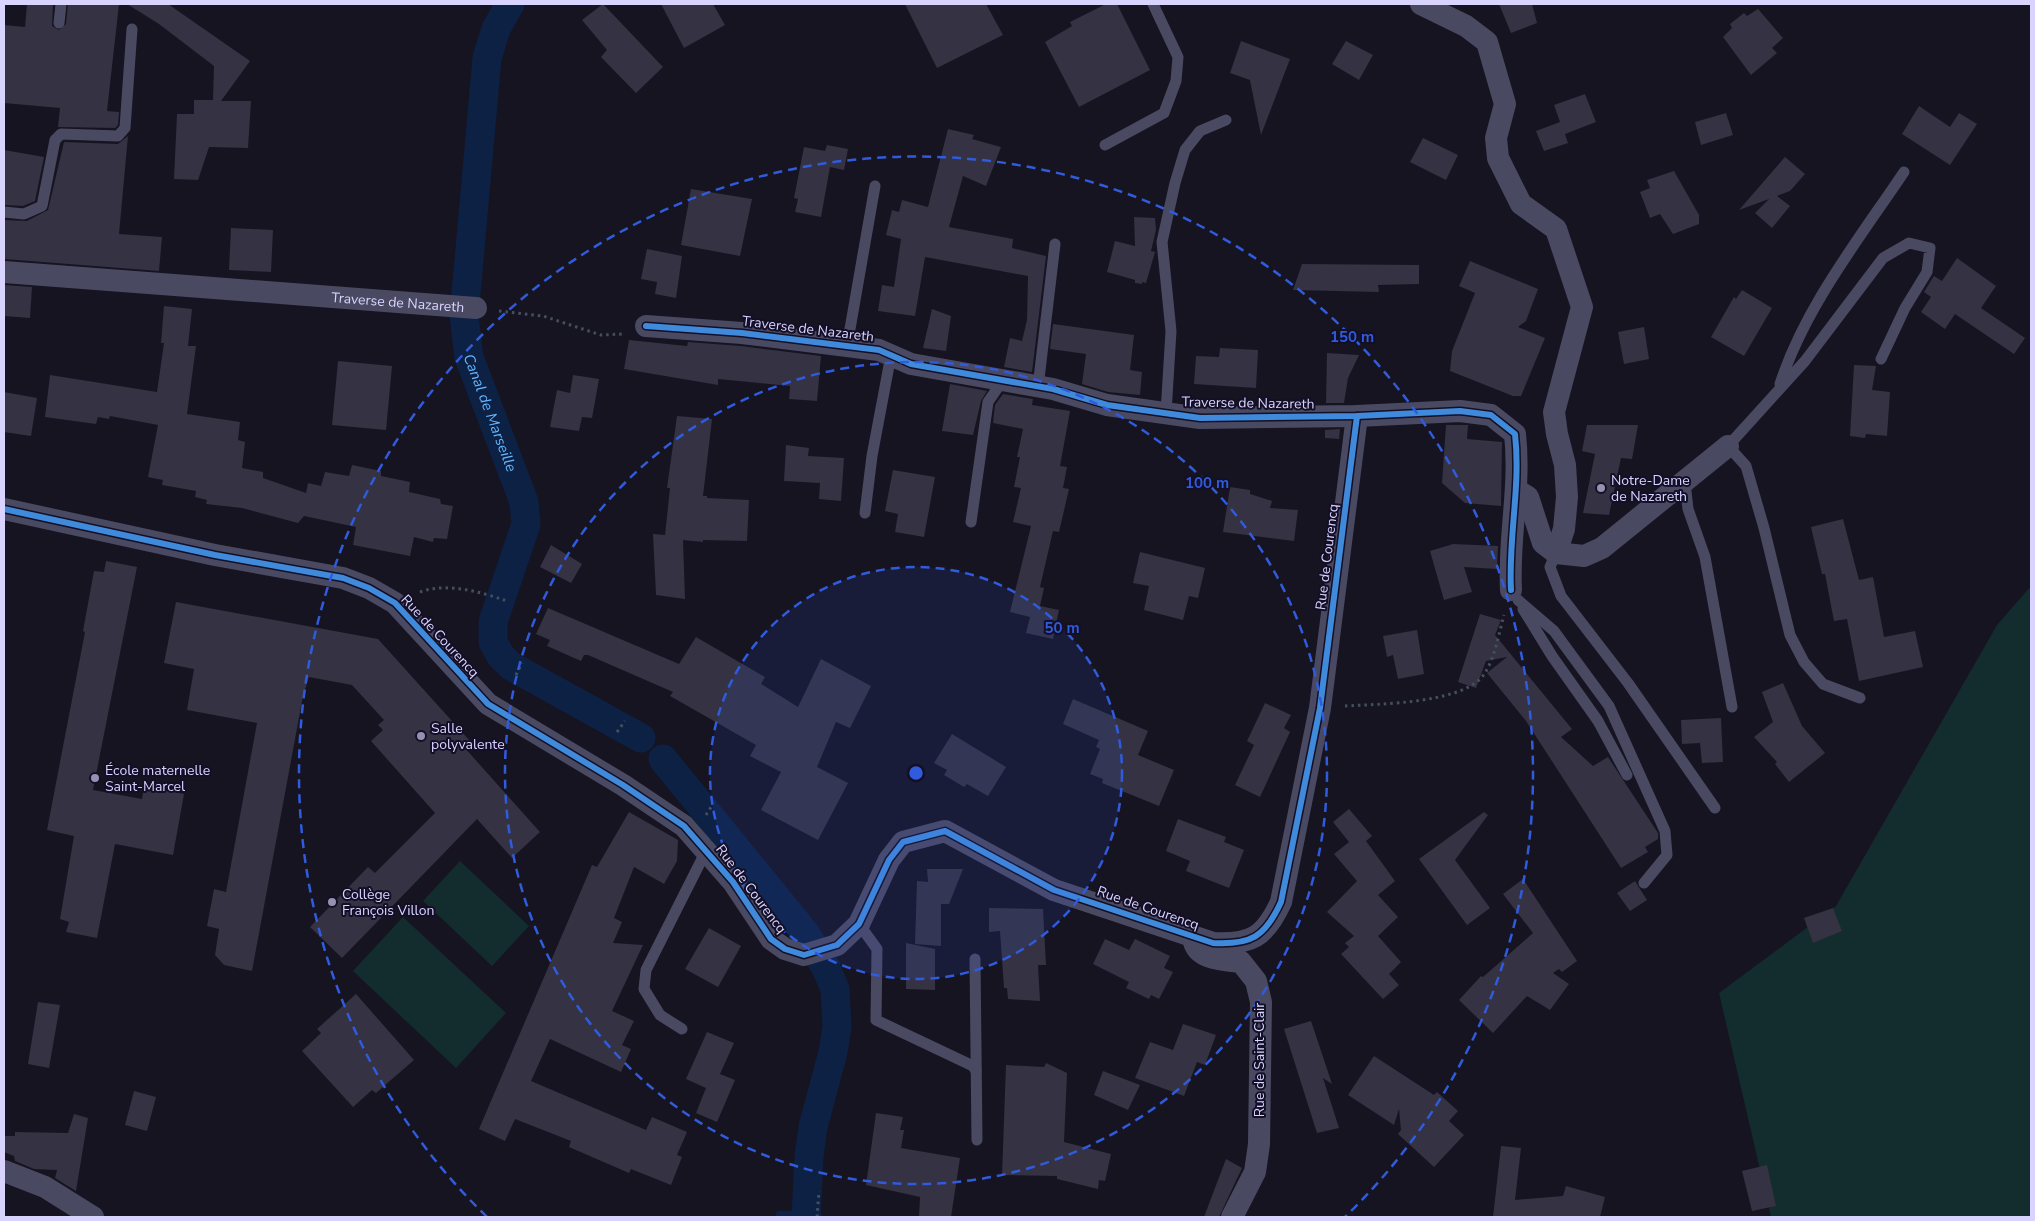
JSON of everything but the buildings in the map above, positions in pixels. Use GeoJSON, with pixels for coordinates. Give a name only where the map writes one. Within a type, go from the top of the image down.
{"type":"FeatureCollection","features":[{"type":"Feature","properties":{"kind":"street"},"geometry":{"type":"LineString","coordinates":[[1421,4],[1466,26],[1487,42],[1506,104],[1496,138],[1498,158],[1521,204],[1556,229],[1582,307],[1554,412],[1557,434],[1565,465],[1567,496],[1564,529],[1556,553]]}},
{"type":"Feature","properties":{"kind":"street","name":"Traverse de Nazareth"},"geometry":{"type":"LineString","coordinates":[[4,272],[476,308]]}},
{"type":"Feature","properties":{"kind":"street","name":"Traverse de Nazareth"},"geometry":{"type":"LineString","coordinates":[[646,326],[742,333],[879,350],[911,364],[1038,387],[1107,405],[1200,418],[1356,416],[1460,411],[1491,415],[1515,434],[1517,490],[1510,572],[1515,595]]}},
{"type":"Feature","properties":{"kind":"street","name":"Rue de Courencq"},"geometry":{"type":"LineString","coordinates":[[4,509],[215,555],[343,578],[369,588],[395,603],[488,704],[631,790],[684,826],[733,882],[770,939],[785,949],[804,955],[837,945],[859,924],[889,860],[903,842],[945,831],[1054,890],[1213,943],[1231,944],[1246,942],[1262,934],[1273,921],[1281,902],[1320,708],[1356,416]]}},
{"type":"Feature","properties":{"kind":"street"},"geometry":{"type":"LineString","coordinates":[[1517,490],[1528,497],[1543,544],[1556,553],[1584,556],[1602,548],[1685,483],[1728,446]]}},
{"type":"Feature","properties":{"kind":"street","name":"Rue de Saint-Clair"},"geometry":{"type":"LineString","coordinates":[[1192,936],[1194,946],[1202,953],[1216,959],[1240,962],[1256,981],[1261,1002],[1259,1144],[1255,1172],[1232,1217]]}},
{"type":"Feature","properties":{"kind":"street"},"geometry":{"type":"LineString","coordinates":[[4,1171],[45,1187],[93,1217]]}},
{"type":"Feature","properties":{"kind":"lane"},"geometry":{"type":"LineString","coordinates":[[59,23],[62,4]]}},
{"type":"Feature","properties":{"kind":"lane"},"geometry":{"type":"LineString","coordinates":[[1104,145],[1164,113],[1176,81],[1178,56],[1153,4]]}},
{"type":"Feature","properties":{"kind":"lane"},"geometry":{"type":"LineString","coordinates":[[4,212],[24,214],[42,206],[55,140],[61,134],[118,136],[125,128],[132,29]]}},
{"type":"Feature","properties":{"kind":"lane"},"geometry":{"type":"LineString","coordinates":[[1166,413],[1171,332],[1162,242],[1174,183],[1185,150],[1200,131],[1226,120]]}},
{"type":"Feature","properties":{"kind":"lane"},"geometry":{"type":"LineString","coordinates":[[1780,386],[1789,356],[1821,298],[1904,172]]}},
{"type":"Feature","properties":{"kind":"lane"},"geometry":{"type":"LineString","coordinates":[[848,346],[875,186]]}},
{"type":"Feature","properties":{"kind":"lane"},"geometry":{"type":"LineString","coordinates":[[1860,698],[1823,684],[1804,662],[1790,635],[1764,528],[1746,466],[1728,446],[1780,386],[1805,361],[1883,258],[1909,243],[1930,248],[1928,272],[1905,308],[1880,359]]}},
{"type":"Feature","properties":{"kind":"lane"},"geometry":{"type":"LineString","coordinates":[[1038,387],[1055,244]]}},
{"type":"Feature","properties":{"kind":"lane"},"geometry":{"type":"LineString","coordinates":[[865,514],[872,456],[891,355]]}},
{"type":"Feature","properties":{"kind":"lane"},"geometry":{"type":"LineString","coordinates":[[971,522],[988,402],[1003,380]]}},
{"type":"Feature","properties":{"kind":"lane"},"geometry":{"type":"LineString","coordinates":[[1685,483],[1688,510],[1704,557],[1732,707]]}},
{"type":"Feature","properties":{"kind":"lane"},"geometry":{"type":"LineString","coordinates":[[1556,553],[1550,567],[1560,596],[1628,683],[1715,808]]}},
{"type":"Feature","properties":{"kind":"lane"},"geometry":{"type":"LineString","coordinates":[[1515,595],[1552,656],[1598,721],[1627,775]]}},
{"type":"Feature","properties":{"kind":"lane"},"geometry":{"type":"LineString","coordinates":[[1515,595],[1554,631],[1609,706],[1665,831],[1667,855],[1644,883]]}},
{"type":"Feature","properties":{"kind":"lane"},"geometry":{"type":"LineString","coordinates":[[682,1029],[660,1015],[644,989],[646,970],[706,851]]}},
{"type":"Feature","properties":{"kind":"lane"},"geometry":{"type":"LineString","coordinates":[[859,924],[877,949],[876,1020],[973,1066],[976,1071]]}},
{"type":"Feature","properties":{"kind":"lane"},"geometry":{"type":"LineString","coordinates":[[975,959],[976,1140]]}},
{"type":"Feature","properties":{"kind":"path"},"geometry":{"type":"LineString","coordinates":[[395,603],[433,587],[460,590],[507,601]]}},
{"type":"Feature","properties":{"kind":"path"},"geometry":{"type":"LineString","coordinates":[[1320,708],[1420,701],[1438,698],[1470,685],[1484,674],[1515,595]]}},
{"type":"Feature","properties":{"kind":"path"},"geometry":{"type":"LineString","coordinates":[[516,675],[522,663]]}},
{"type":"Feature","properties":{"kind":"path"},"geometry":{"type":"LineString","coordinates":[[617,732],[625,721]]}},
{"type":"Feature","properties":{"kind":"path"},"geometry":{"type":"LineString","coordinates":[[817,1217],[819,1191]]}},
{"type":"Feature","properties":{"kind":"green space"},"geometry":{"type":"Polygon","coordinates":[[[2031,586],[2031,1217],[1771,1217],[1719,993],[1836,906],[1997,625],[2031,586]]]}},
{"type":"Feature","properties":{"kind":"green space"},"geometry":{"type":"Polygon","coordinates":[[[460,861],[529,926],[492,966],[423,901],[460,861]]]}},
{"type":"Feature","properties":{"kind":"green space"},"geometry":{"type":"Polygon","coordinates":[[[403,917],[506,1013],[456,1068],[353,971],[403,917]]]}},
{"type":"Feature","properties":{"kind":"waterway","name":"Canal de Marseille"},"geometry":{"type":"LineString","coordinates":[[510,4],[496,29],[487,58],[464,316],[469,357],[524,502],[526,524],[493,622],[493,642],[500,655],[511,666],[641,738]]}},
{"type":"Feature","properties":{"kind":"waterway","name":"Canal de Marseille"},"geometry":{"type":"LineString","coordinates":[[663,759],[805,933],[826,968],[835,989],[837,1027],[833,1052],[813,1127],[809,1156],[806,1217]]}},
{"type":"Feature","properties":{"kind":"waterway"},"geometry":{"type":"LineString","coordinates":[[780,1215],[818,1217]]}},
{"type":"Feature","properties":{"kind":"cycle path"},"geometry":{"type":"LineString","coordinates":[[646,326],[742,333],[879,350],[911,364],[1053,389],[1107,405],[1200,418],[1357,416],[1460,411],[1491,415],[1515,434],[1516,493],[1511,551],[1511,590]]}},
{"type":"Feature","properties":{"kind":"cycle path"},"geometry":{"type":"LineString","coordinates":[[4,509],[215,555],[343,578],[369,588],[395,603],[488,704],[623,785],[684,826],[733,882],[771,939],[785,949],[804,955],[837,945],[859,924],[889,860],[903,842],[945,831],[1054,890],[1213,943],[1226,943],[1247,940],[1262,931],[1275,914],[1281,902],[1320,708],[1357,416]]}},
{"type":"Feature","properties":{"kind":"place","name":"Notre-Dame de Nazareth"},"geometry":{"type":"Point","coordinates":[1601,488]}},
{"type":"Feature","properties":{"kind":"place","name":"Salle polyvalente"},"geometry":{"type":"Point","coordinates":[421,736]}},
{"type":"Feature","properties":{"kind":"place","name":"École maternelle Saint-Marcel"},"geometry":{"type":"Point","coordinates":[95,778]}},
{"type":"Feature","properties":{"kind":"place","name":"Collège François Villon"},"geometry":{"type":"Point","coordinates":[332,902]}}]}
